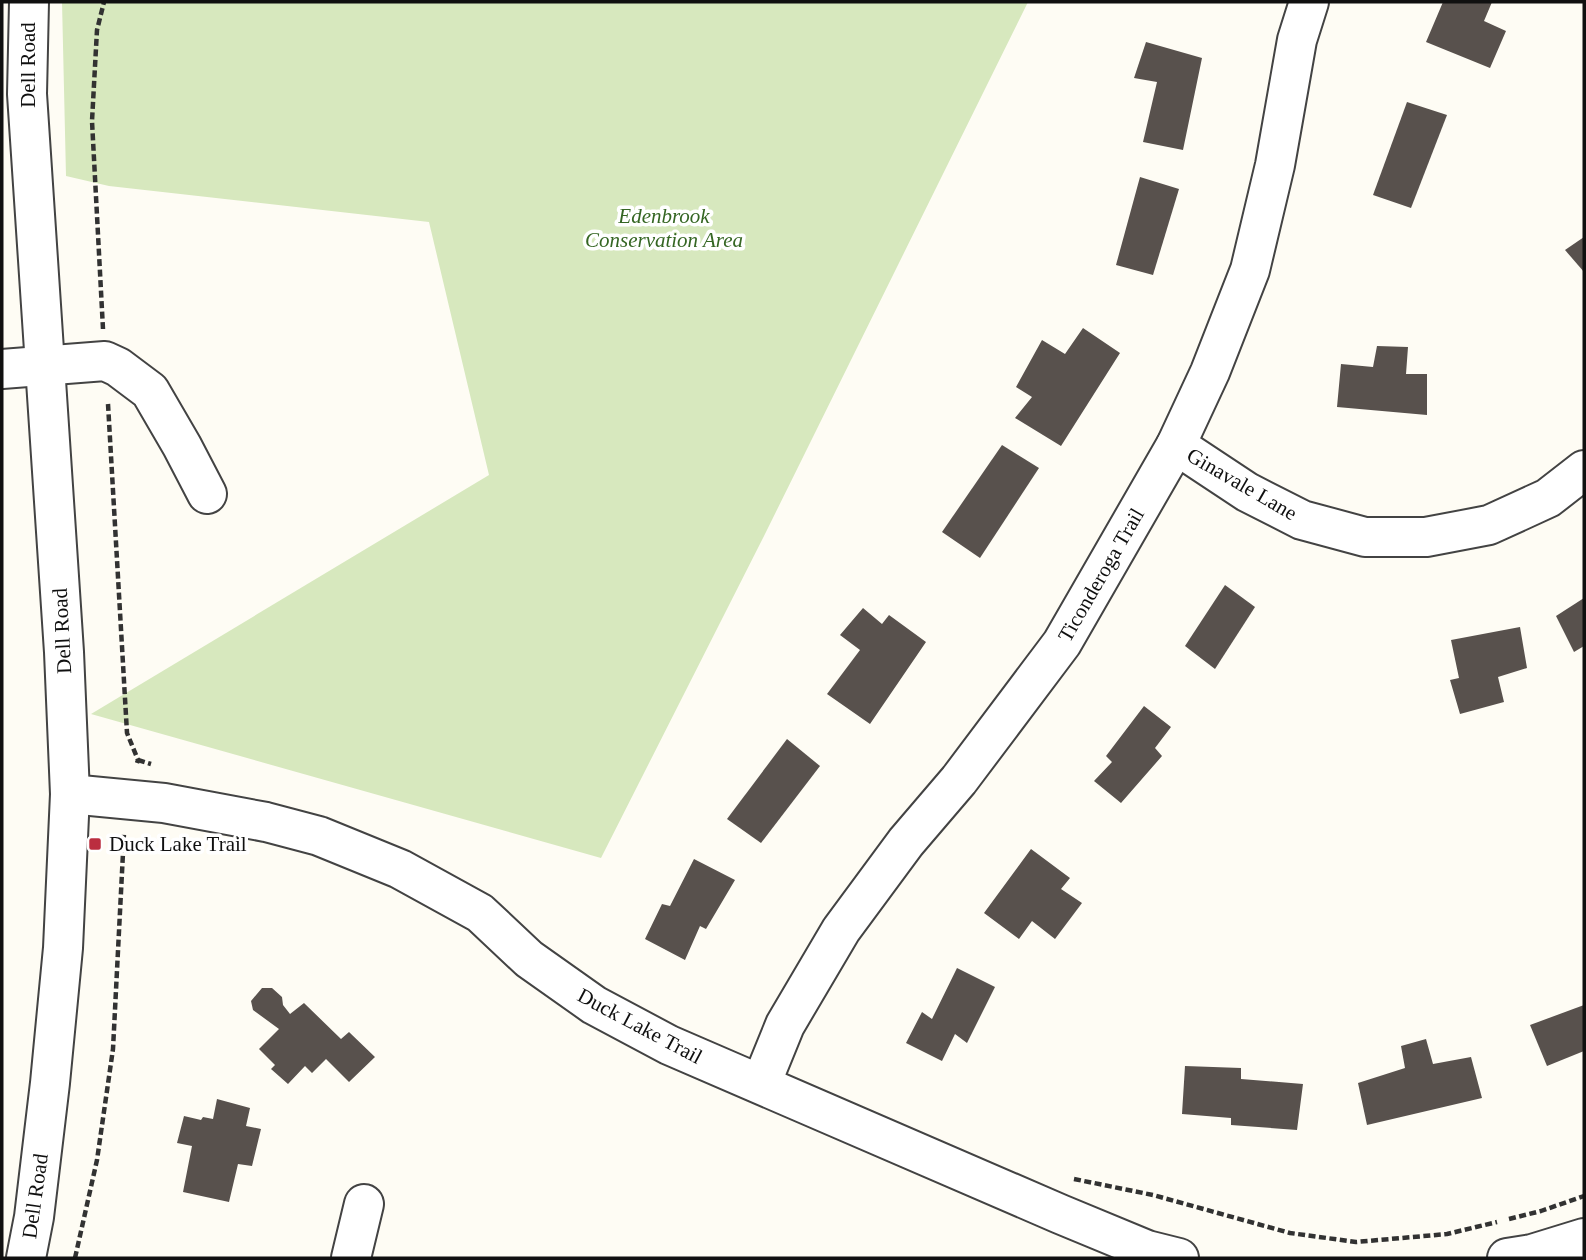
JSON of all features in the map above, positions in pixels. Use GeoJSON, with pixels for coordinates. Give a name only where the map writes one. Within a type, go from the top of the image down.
{"type":"FeatureCollection","features":[{"type":"Feature","properties":{"kind":"street","name":"Dell Road"},"geometry":{"type":"LineString","coordinates":[[26,1258],[34,1217],[62,962],[70,794],[64,652],[27,94],[29,2]]}},
{"type":"Feature","properties":{"kind":"street","name":"Ticonderoga Trail"},"geometry":{"type":"LineString","coordinates":[[761,1084],[785,1025],[841,930],[906,842],[959,780],[1062,642],[1176,445],[1210,372],[1250,270],[1275,165],[1297,40],[1309,2]]}},
{"type":"Feature","properties":{"kind":"street"},"geometry":{"type":"LineString","coordinates":[[2,369],[105,361],[118,367],[150,391],[207,495]]}},
{"type":"Feature","properties":{"kind":"street","name":"Ginavale Lane"},"geometry":{"type":"LineString","coordinates":[[1176,445],[1247,492],[1303,520],[1365,537],[1426,537],[1489,525],[1548,499],[1584,470]]}},
{"type":"Feature","properties":{"kind":"street","name":"Duck Lake Trail"},"geometry":{"type":"LineString","coordinates":[[70,794],[126,798],[219,813],[306,833],[400,869],[480,913],[529,959],[594,1005],[669,1045],[1060,1214],[1147,1250],[1179,1258]]}},
{"type":"Feature","properties":{"kind":"street"},"geometry":{"type":"LineString","coordinates":[[351,1258],[364,1203]]}},
{"type":"Feature","properties":{"kind":"street"},"geometry":{"type":"LineString","coordinates":[[1507,1258],[1532,1254],[1584,1238]]}},
{"type":"Feature","properties":{"kind":"path"},"geometry":{"type":"LineString","coordinates":[[75,1258],[97,1160],[113,1049],[126,798],[138,760],[127,733],[92,121],[97,30],[104,2]]}},
{"type":"Feature","properties":{"kind":"path"},"geometry":{"type":"LineString","coordinates":[[138,760],[164,768]]}},
{"type":"Feature","properties":{"kind":"path"},"geometry":{"type":"LineString","coordinates":[[1062,1177],[1153,1195],[1290,1233],[1356,1242],[1447,1234],[1541,1211],[1584,1196]]}},
{"type":"Feature","properties":{"kind":"green space","name":"Edenbrook Conservation Area"},"geometry":{"type":"Polygon","coordinates":[[[62,2],[1028,2],[765,534],[601,858],[91,714],[489,475],[429,222],[109,186],[66,176],[62,2]]]}},
{"type":"Feature","properties":{"kind":"building"},"geometry":{"type":"Polygon","coordinates":[[[1443,2],[1492,2],[1484,21],[1506,31],[1490,68],[1426,42],[1443,2]]]}},
{"type":"Feature","properties":{"kind":"building"},"geometry":{"type":"Polygon","coordinates":[[[1146,42],[1202,58],[1183,150],[1143,142],[1157,82],[1134,78],[1146,42]]]}},
{"type":"Feature","properties":{"kind":"building"},"geometry":{"type":"Polygon","coordinates":[[[1407,102],[1447,115],[1411,208],[1373,195],[1407,102]]]}},
{"type":"Feature","properties":{"kind":"building"},"geometry":{"type":"Polygon","coordinates":[[[1140,177],[1179,189],[1153,275],[1116,265],[1140,177]]]}},
{"type":"Feature","properties":{"kind":"building"},"geometry":{"type":"Polygon","coordinates":[[[1584,237],[1584,272],[1565,250],[1584,237]]]}},
{"type":"Feature","properties":{"kind":"building"},"geometry":{"type":"Polygon","coordinates":[[[1083,328],[1120,353],[1061,446],[1015,418],[1032,397],[1016,387],[1042,340],[1065,354],[1083,328]]]}},
{"type":"Feature","properties":{"kind":"building"},"geometry":{"type":"Polygon","coordinates":[[[1377,346],[1408,347],[1406,374],[1427,374],[1427,415],[1337,407],[1341,364],[1373,367],[1377,346]]]}},
{"type":"Feature","properties":{"kind":"building"},"geometry":{"type":"Polygon","coordinates":[[[1002,445],[1039,468],[980,558],[942,532],[1002,445]]]}},
{"type":"Feature","properties":{"kind":"building"},"geometry":{"type":"Polygon","coordinates":[[[1225,585],[1255,607],[1215,669],[1185,646],[1225,585]]]}},
{"type":"Feature","properties":{"kind":"building"},"geometry":{"type":"Polygon","coordinates":[[[1584,598],[1584,646],[1574,652],[1556,616],[1584,598]]]}},
{"type":"Feature","properties":{"kind":"building"},"geometry":{"type":"Polygon","coordinates":[[[863,608],[882,624],[889,615],[926,642],[870,724],[827,694],[860,650],[840,635],[863,608]]]}},
{"type":"Feature","properties":{"kind":"building"},"geometry":{"type":"Polygon","coordinates":[[[1520,627],[1527,668],[1498,677],[1504,702],[1460,714],[1450,680],[1459,678],[1451,640],[1520,627]]]}},
{"type":"Feature","properties":{"kind":"building"},"geometry":{"type":"Polygon","coordinates":[[[1144,706],[1171,727],[1155,748],[1162,756],[1121,803],[1094,781],[1112,762],[1106,756],[1144,706]]]}},
{"type":"Feature","properties":{"kind":"building"},"geometry":{"type":"Polygon","coordinates":[[[787,739],[820,766],[761,843],[727,819],[787,739]]]}},
{"type":"Feature","properties":{"kind":"building"},"geometry":{"type":"Polygon","coordinates":[[[1031,849],[1070,878],[1061,889],[1082,903],[1055,939],[1032,921],[1019,939],[984,913],[1031,849]]]}},
{"type":"Feature","properties":{"kind":"building"},"geometry":{"type":"Polygon","coordinates":[[[694,859],[735,880],[706,929],[700,926],[685,960],[645,939],[662,904],[670,906],[694,859]]]}},
{"type":"Feature","properties":{"kind":"building"},"geometry":{"type":"Polygon","coordinates":[[[957,968],[995,987],[967,1043],[955,1034],[942,1061],[906,1043],[922,1012],[932,1019],[957,968]]]}},
{"type":"Feature","properties":{"kind":"building"},"geometry":{"type":"Polygon","coordinates":[[[262,988],[272,988],[282,997],[283,1005],[290,1014],[304,1003],[341,1039],[349,1032],[375,1057],[349,1082],[326,1059],[312,1073],[305,1066],[288,1084],[271,1069],[275,1065],[259,1049],[279,1029],[253,1010],[251,1001],[262,988]]]}},
{"type":"Feature","properties":{"kind":"building"},"geometry":{"type":"Polygon","coordinates":[[[1584,1005],[1584,1051],[1547,1066],[1530,1025],[1584,1005]]]}},
{"type":"Feature","properties":{"kind":"building"},"geometry":{"type":"Polygon","coordinates":[[[1426,1039],[1433,1064],[1471,1057],[1482,1098],[1367,1125],[1358,1083],[1405,1068],[1401,1046],[1426,1039]]]}},
{"type":"Feature","properties":{"kind":"building"},"geometry":{"type":"Polygon","coordinates":[[[1185,1066],[1241,1068],[1241,1079],[1303,1084],[1297,1130],[1231,1125],[1231,1118],[1182,1114],[1185,1066]]]}},
{"type":"Feature","properties":{"kind":"building"},"geometry":{"type":"Polygon","coordinates":[[[217,1099],[250,1108],[246,1126],[261,1129],[252,1166],[238,1164],[229,1202],[183,1192],[192,1146],[177,1143],[184,1116],[201,1120],[203,1117],[213,1119],[217,1099]]]}},
{"type":"Feature","properties":{"kind":"place","name":"Duck Lake Trail"},"geometry":{"type":"Point","coordinates":[95,844]}}]}
